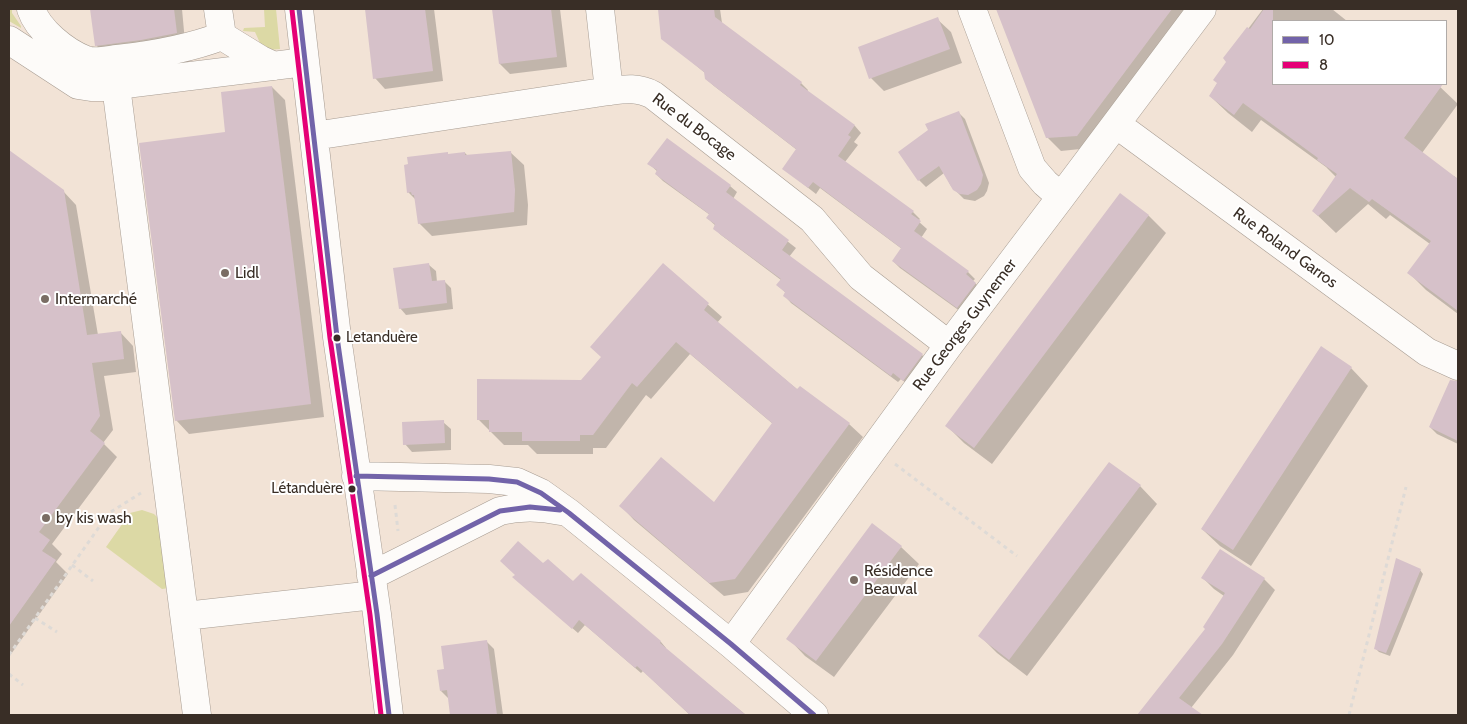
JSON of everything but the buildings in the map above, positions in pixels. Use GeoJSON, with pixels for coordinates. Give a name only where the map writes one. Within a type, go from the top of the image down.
{"type":"FeatureCollection","features":[{"type":"Feature","properties":{"kind":"street"},"geometry":{"type":"LineString","coordinates":[[31,9],[34,19],[45,33],[87,60],[102,61],[177,51],[222,36]]}},
{"type":"Feature","properties":{"kind":"street"},"geometry":{"type":"LineString","coordinates":[[218,9],[222,36],[274,66]]}},
{"type":"Feature","properties":{"kind":"street"},"geometry":{"type":"LineString","coordinates":[[299,9],[356,476],[388,715]]}},
{"type":"Feature","properties":{"kind":"street"},"geometry":{"type":"LineString","coordinates":[[600,9],[608,91]]}},
{"type":"Feature","properties":{"kind":"street"},"geometry":{"type":"LineString","coordinates":[[972,9],[1032,168],[1044,183],[1062,197]]}},
{"type":"Feature","properties":{"kind":"street","name":"Rue Georges Guynemer"},"geometry":{"type":"LineString","coordinates":[[731,644],[949,345],[1202,9]]}},
{"type":"Feature","properties":{"kind":"street"},"geometry":{"type":"LineString","coordinates":[[9,40],[78,85],[91,88],[305,62]]}},
{"type":"Feature","properties":{"kind":"street"},"geometry":{"type":"LineString","coordinates":[[116,86],[198,715]]}},
{"type":"Feature","properties":{"kind":"street","name":"Rue du Bocage"},"geometry":{"type":"LineString","coordinates":[[314,136],[608,91],[644,90],[812,219],[862,277],[949,345]]}},
{"type":"Feature","properties":{"kind":"street","name":"Rue Roland Garros"},"geometry":{"type":"LineString","coordinates":[[1116,124],[1427,352],[1458,366]]}},
{"type":"Feature","properties":{"kind":"street"},"geometry":{"type":"LineString","coordinates":[[356,476],[489,479],[516,482],[540,493],[569,512],[731,644],[814,715]]}},
{"type":"Feature","properties":{"kind":"street"},"geometry":{"type":"LineString","coordinates":[[185,616],[372,585],[500,511],[534,506],[569,512]]}},
{"type":"Feature","properties":{"kind":"path"},"geometry":{"type":"LineString","coordinates":[[889,460],[1018,556]]}},
{"type":"Feature","properties":{"kind":"path"},"geometry":{"type":"LineString","coordinates":[[9,655],[109,513],[141,493],[167,484]]}},
{"type":"Feature","properties":{"kind":"path"},"geometry":{"type":"LineString","coordinates":[[1349,715],[1406,487]]}},
{"type":"Feature","properties":{"kind":"path"},"geometry":{"type":"LineString","coordinates":[[394,504],[398,531]]}},
{"type":"Feature","properties":{"kind":"path"},"geometry":{"type":"LineString","coordinates":[[72,565],[93,581]]}},
{"type":"Feature","properties":{"kind":"path"},"geometry":{"type":"LineString","coordinates":[[35,618],[57,632]]}},
{"type":"Feature","properties":{"kind":"path"},"geometry":{"type":"LineString","coordinates":[[9,674],[23,685]]}},
{"type":"Feature","properties":{"kind":"shaded area"},"geometry":{"type":"Polygon","coordinates":[[[9,9],[12,9],[12,13],[21,28],[9,21],[9,9]]]}},
{"type":"Feature","properties":{"kind":"shaded area"},"geometry":{"type":"Polygon","coordinates":[[[264,9],[276,9],[280,49],[268,50],[260,43],[255,32],[243,31],[244,28],[265,27],[264,9]]]}},
{"type":"Feature","properties":{"kind":"shaded area"},"geometry":{"type":"Polygon","coordinates":[[[142,510],[154,514],[158,518],[169,588],[162,589],[106,547],[130,513],[142,510]]]}},
{"type":"Feature","properties":{"kind":"transit line","name":"10"},"geometry":{"type":"LineString","coordinates":[[299,9],[337,337],[377,614],[389,715]]}},
{"type":"Feature","properties":{"kind":"transit line","name":"8"},"geometry":{"type":"LineString","coordinates":[[292,10],[330,338],[370,615],[381,715]]}},
{"type":"Feature","properties":{"kind":"transit line","name":"10"},"geometry":{"type":"LineString","coordinates":[[356,476],[489,479],[517,482],[541,493],[569,513],[731,644],[814,715]]}},
{"type":"Feature","properties":{"kind":"transit line","name":"10"},"geometry":{"type":"LineString","coordinates":[[371,576],[500,511],[530,507],[560,510]]}},
{"type":"Feature","properties":{"kind":"place","name":"Lidl"},"geometry":{"type":"Point","coordinates":[225,273]}},
{"type":"Feature","properties":{"kind":"place","name":"Intermarché"},"geometry":{"type":"Point","coordinates":[45,299]}},
{"type":"Feature","properties":{"kind":"place","name":"Letanduère"},"geometry":{"type":"Point","coordinates":[337,338]}},
{"type":"Feature","properties":{"kind":"place","name":"Létanduère"},"geometry":{"type":"Point","coordinates":[352,489]}},
{"type":"Feature","properties":{"kind":"place","name":"by kis wash"},"geometry":{"type":"Point","coordinates":[46,518]}},
{"type":"Feature","properties":{"kind":"place","name":"Résidence Beauval"},"geometry":{"type":"Point","coordinates":[854,580]}}]}
